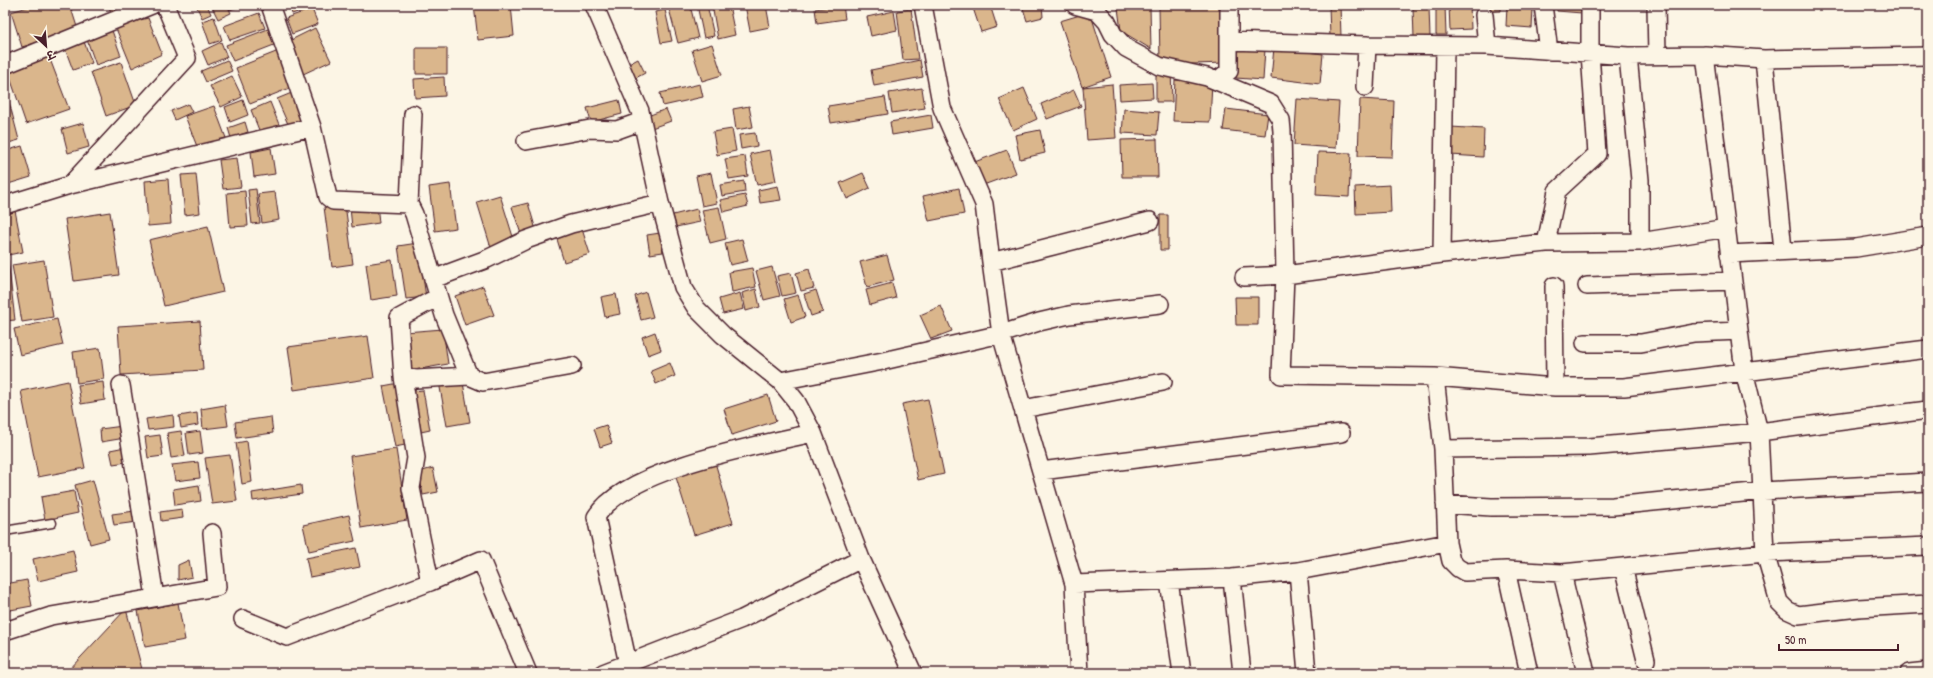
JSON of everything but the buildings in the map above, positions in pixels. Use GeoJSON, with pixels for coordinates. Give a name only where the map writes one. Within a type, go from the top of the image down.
{"type":"FeatureCollection","features":[{"type":"Feature","properties":{"kind":"street"},"geometry":{"type":"LineString","coordinates":[[5,65],[152,5]]}},
{"type":"Feature","properties":{"kind":"street"},"geometry":{"type":"LineString","coordinates":[[70,186],[187,58],[165,5]]}},
{"type":"Feature","properties":{"kind":"street"},"geometry":{"type":"LineString","coordinates":[[270,5],[312,127],[327,194],[330,200],[409,204]]}},
{"type":"Feature","properties":{"kind":"street"},"geometry":{"type":"LineString","coordinates":[[594,5],[640,111],[660,203],[683,287],[696,308],[723,335],[780,381],[796,401],[813,434],[861,559],[914,673]]}},
{"type":"Feature","properties":{"kind":"street"},"geometry":{"type":"LineString","coordinates":[[922,5],[942,108],[984,204],[990,262],[1001,334],[1074,584],[1079,673]]}},
{"type":"Feature","properties":{"kind":"street"},"geometry":{"type":"LineString","coordinates":[[1075,5],[1097,11],[1107,22],[1118,41],[1132,52],[1159,66],[1217,81],[1271,104],[1281,120],[1285,275],[1281,375],[1435,377],[1555,387],[1624,386],[1694,379],[1744,371],[1928,349]]}},
{"type":"Feature","properties":{"kind":"street"},"geometry":{"type":"LineString","coordinates":[[1217,81],[1228,71],[1229,5]]}},
{"type":"Feature","properties":{"kind":"street"},"geometry":{"type":"LineString","coordinates":[[1543,5],[1549,51]]}},
{"type":"Feature","properties":{"kind":"street"},"geometry":{"type":"LineString","coordinates":[[1546,243],[1557,191],[1597,154],[1590,53],[1590,5]]}},
{"type":"Feature","properties":{"kind":"street"},"geometry":{"type":"LineString","coordinates":[[1656,5],[1658,56]]}},
{"type":"Feature","properties":{"kind":"street"},"geometry":{"type":"LineString","coordinates":[[1484,14],[1487,46]]}},
{"type":"Feature","properties":{"kind":"street"},"geometry":{"type":"LineString","coordinates":[[1229,41],[1368,45],[1487,46],[1628,56],[1705,55],[1764,59],[1928,56]]}},
{"type":"Feature","properties":{"kind":"street"},"geometry":{"type":"LineString","coordinates":[[1365,87],[1368,45]]}},
{"type":"Feature","properties":{"kind":"street"},"geometry":{"type":"LineString","coordinates":[[1442,254],[1445,46]]}},
{"type":"Feature","properties":{"kind":"street"},"geometry":{"type":"LineString","coordinates":[[1705,55],[1744,371],[1759,432],[1765,553],[1780,602],[1787,610],[1798,615],[1858,608],[1928,604]]}},
{"type":"Feature","properties":{"kind":"street"},"geometry":{"type":"LineString","coordinates":[[1628,56],[1640,180],[1640,242]]}},
{"type":"Feature","properties":{"kind":"street"},"geometry":{"type":"LineString","coordinates":[[1764,59],[1783,250]]}},
{"type":"Feature","properties":{"kind":"street"},"geometry":{"type":"LineString","coordinates":[[413,114],[409,204],[414,214],[444,315],[469,376]]}},
{"type":"Feature","properties":{"kind":"street"},"geometry":{"type":"LineString","coordinates":[[526,142],[590,129],[617,130],[642,121]]}},
{"type":"Feature","properties":{"kind":"street"},"geometry":{"type":"LineString","coordinates":[[5,205],[70,186],[312,127]]}},
{"type":"Feature","properties":{"kind":"street"},"geometry":{"type":"LineString","coordinates":[[433,279],[487,259],[526,240],[566,226],[660,203]]}},
{"type":"Feature","properties":{"kind":"street"},"geometry":{"type":"LineString","coordinates":[[990,262],[1150,221]]}},
{"type":"Feature","properties":{"kind":"street"},"geometry":{"type":"LineString","coordinates":[[1244,277],[1285,275],[1442,254],[1546,243],[1640,242],[1727,228]]}},
{"type":"Feature","properties":{"kind":"street"},"geometry":{"type":"LineString","coordinates":[[1729,254],[1783,250],[1856,248],[1928,236]]}},
{"type":"Feature","properties":{"kind":"street"},"geometry":{"type":"LineString","coordinates":[[1587,286],[1733,281]]}},
{"type":"Feature","properties":{"kind":"street"},"geometry":{"type":"LineString","coordinates":[[1554,286],[1555,387]]}},
{"type":"Feature","properties":{"kind":"street"},"geometry":{"type":"LineString","coordinates":[[430,582],[411,488],[416,458],[403,377],[399,318],[438,297]]}},
{"type":"Feature","properties":{"kind":"street"},"geometry":{"type":"LineString","coordinates":[[780,381],[884,361],[1001,334],[1038,322],[1069,315],[1160,304]]}},
{"type":"Feature","properties":{"kind":"street"},"geometry":{"type":"LineString","coordinates":[[1585,343],[1642,343],[1694,333],[1739,331]]}},
{"type":"Feature","properties":{"kind":"street"},"geometry":{"type":"LineString","coordinates":[[403,377],[416,379],[469,376],[483,382],[572,366]]}},
{"type":"Feature","properties":{"kind":"street"},"geometry":{"type":"LineString","coordinates":[[1435,377],[1443,449],[1447,543],[1451,561],[1465,572],[1506,570],[1562,572],[1765,553],[1928,546]]}},
{"type":"Feature","properties":{"kind":"street"},"geometry":{"type":"LineString","coordinates":[[1023,409],[1163,382]]}},
{"type":"Feature","properties":{"kind":"street"},"geometry":{"type":"LineString","coordinates":[[121,385],[156,598]]}},
{"type":"Feature","properties":{"kind":"street"},"geometry":{"type":"LineString","coordinates":[[1443,449],[1589,447],[1759,432],[1928,410]]}},
{"type":"Feature","properties":{"kind":"street"},"geometry":{"type":"LineString","coordinates":[[1041,471],[1341,433]]}},
{"type":"Feature","properties":{"kind":"street"},"geometry":{"type":"LineString","coordinates":[[628,664],[596,517],[602,507],[621,492],[680,466],[737,450],[813,434]]}},
{"type":"Feature","properties":{"kind":"street"},"geometry":{"type":"LineString","coordinates":[[1445,504],[1491,507],[1613,506],[1763,491],[1928,482]]}},
{"type":"Feature","properties":{"kind":"street"},"geometry":{"type":"LineString","coordinates":[[5,631],[51,616],[217,587],[212,533]]}},
{"type":"Feature","properties":{"kind":"street"},"geometry":{"type":"LineString","coordinates":[[1074,584],[1232,578],[1298,571],[1447,543]]}},
{"type":"Feature","properties":{"kind":"street"},"geometry":{"type":"LineString","coordinates":[[603,673],[742,619],[861,559]]}},
{"type":"Feature","properties":{"kind":"street"},"geometry":{"type":"LineString","coordinates":[[243,619],[287,636],[430,582],[481,560],[528,673]]}},
{"type":"Feature","properties":{"kind":"street"},"geometry":{"type":"LineString","coordinates":[[1623,567],[1646,660]]}},
{"type":"Feature","properties":{"kind":"street"},"geometry":{"type":"LineString","coordinates":[[1506,570],[1530,673]]}},
{"type":"Feature","properties":{"kind":"street"},"geometry":{"type":"LineString","coordinates":[[1298,571],[1307,673]]}},
{"type":"Feature","properties":{"kind":"street"},"geometry":{"type":"LineString","coordinates":[[1562,572],[1586,673]]}},
{"type":"Feature","properties":{"kind":"street"},"geometry":{"type":"LineString","coordinates":[[1232,578],[1242,673]]}},
{"type":"Feature","properties":{"kind":"street"},"geometry":{"type":"LineString","coordinates":[[1169,581],[1182,673]]}},
{"type":"Feature","properties":{"kind":"street"},"geometry":{"type":"LineString","coordinates":[[1909,673],[1928,671]]}},
{"type":"Feature","properties":{"kind":"lane"},"geometry":{"type":"LineString","coordinates":[[5,531],[52,523]]}}]}
